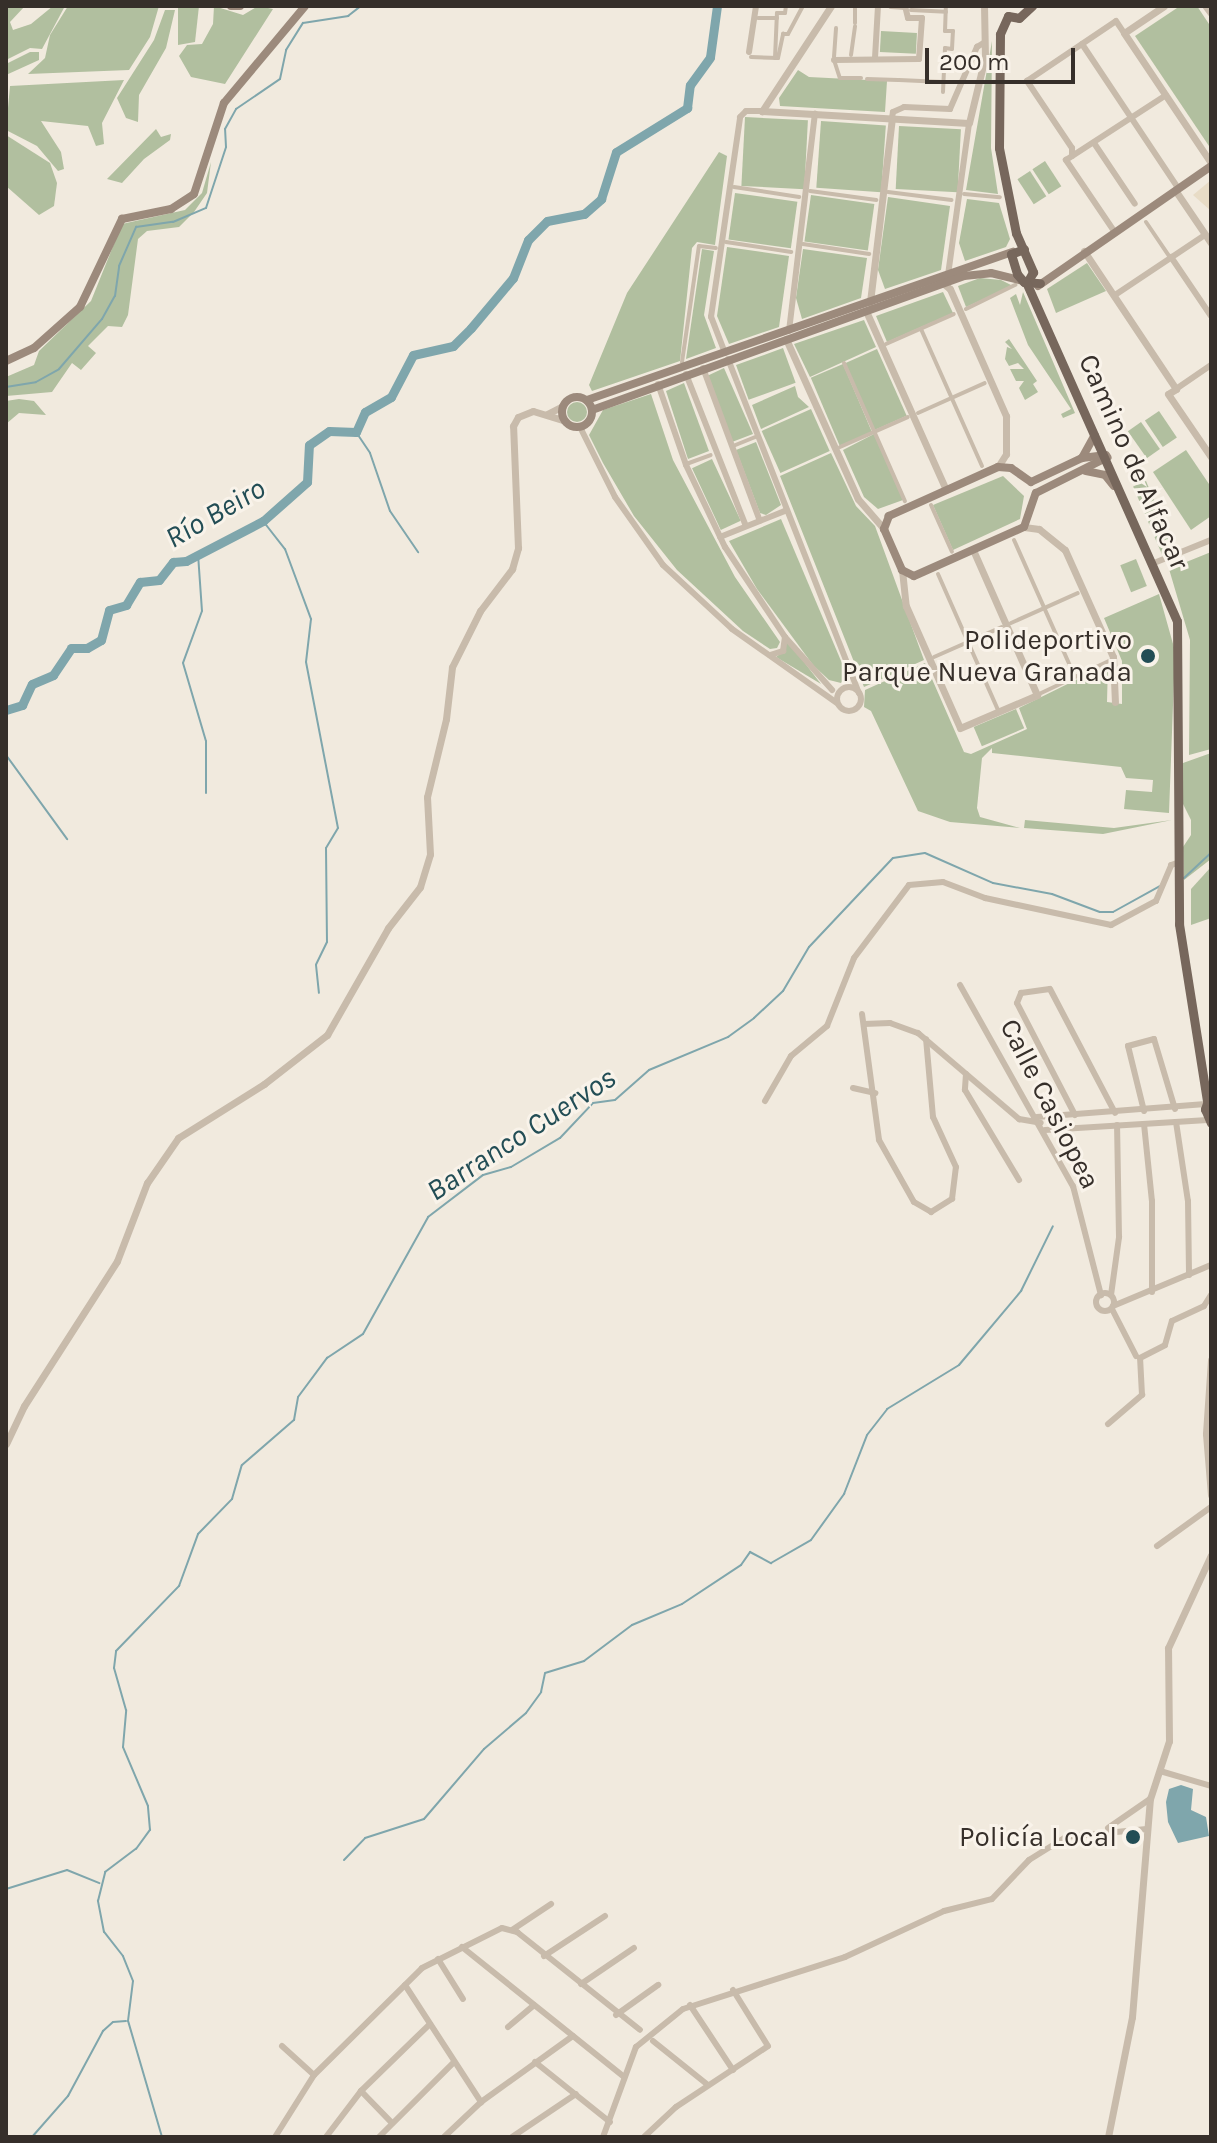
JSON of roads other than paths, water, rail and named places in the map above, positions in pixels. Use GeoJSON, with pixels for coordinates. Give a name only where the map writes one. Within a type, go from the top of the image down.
{"type":"FeatureCollection","features":[{"type":"Feature","properties":{"kind":"main road"},"geometry":{"type":"LineString","coordinates":[[231,6],[240,6]]}},
{"type":"Feature","properties":{"kind":"main road"},"geometry":{"type":"LineString","coordinates":[[6,361],[34,348],[80,307],[122,219],[171,209],[194,194],[224,103],[305,6]]}},
{"type":"Feature","properties":{"kind":"main road"},"geometry":{"type":"LineString","coordinates":[[1002,6],[1008,16],[1019,18],[1031,7]]}},
{"type":"Feature","properties":{"kind":"main road"},"geometry":{"type":"LineString","coordinates":[[1008,16],[1000,34],[998,135],[1017,250],[1031,283]]}},
{"type":"Feature","properties":{"kind":"main road"},"geometry":{"type":"LineString","coordinates":[[726,356],[703,368],[592,410],[580,427],[565,421],[563,406],[574,397],[587,400],[948,282],[984,273],[1031,283],[1052,273],[1211,164]]}},
{"type":"Feature","properties":{"kind":"main road"},"geometry":{"type":"LineString","coordinates":[[948,282],[1017,250]]}},
{"type":"Feature","properties":{"kind":"main road"},"geometry":{"type":"LineString","coordinates":[[1017,250],[1031,283]]}},
{"type":"Feature","properties":{"kind":"main road","name":"Camino de Alfacar"},"geometry":{"type":"LineString","coordinates":[[1031,283],[1174,607],[1181,648],[1177,863],[1181,941],[1210,1121]]}},
{"type":"Feature","properties":{"kind":"main road"},"geometry":{"type":"LineString","coordinates":[[587,400],[592,410]]}},
{"type":"Feature","properties":{"kind":"main road"},"geometry":{"type":"LineString","coordinates":[[1082,458],[1096,431]]}},
{"type":"Feature","properties":{"kind":"main road"},"geometry":{"type":"LineString","coordinates":[[1035,481],[1082,458],[1107,456]]}},
{"type":"Feature","properties":{"kind":"main road"},"geometry":{"type":"LineString","coordinates":[[1039,491],[1085,471],[1107,456]]}},
{"type":"Feature","properties":{"kind":"main road"},"geometry":{"type":"LineString","coordinates":[[998,467],[1011,468],[1035,481],[1039,491],[1032,516],[1024,527],[914,576],[902,570],[884,529],[889,516],[998,467]]}},
{"type":"Feature","properties":{"kind":"main road"},"geometry":{"type":"LineString","coordinates":[[1085,471],[1105,475],[1120,500],[1126,500]]}},
{"type":"Feature","properties":{"kind":"main road"},"geometry":{"type":"LineString","coordinates":[[1203,1066],[1211,1080]]}},
{"type":"Feature","properties":{"kind":"street"},"geometry":{"type":"LineString","coordinates":[[756,6],[750,55],[775,58],[783,51],[783,34],[788,34],[803,6]]}},
{"type":"Feature","properties":{"kind":"street"},"geometry":{"type":"LineString","coordinates":[[775,58],[777,18],[786,6]]}},
{"type":"Feature","properties":{"kind":"street"},"geometry":{"type":"LineString","coordinates":[[762,111],[831,6]]}},
{"type":"Feature","properties":{"kind":"street"},"geometry":{"type":"LineString","coordinates":[[875,58],[878,6]]}},
{"type":"Feature","properties":{"kind":"street"},"geometry":{"type":"LineString","coordinates":[[891,6],[946,9],[945,31],[953,31],[952,49],[945,48],[943,92]]}},
{"type":"Feature","properties":{"kind":"street"},"geometry":{"type":"LineString","coordinates":[[984,6],[985,42],[969,123],[948,282],[1006,416],[1006,454],[1011,468]]}},
{"type":"Feature","properties":{"kind":"street"},"geometry":{"type":"LineString","coordinates":[[1124,33],[1164,6]]}},
{"type":"Feature","properties":{"kind":"street"},"geometry":{"type":"LineString","coordinates":[[1205,6],[1211,14]]}},
{"type":"Feature","properties":{"kind":"street"},"geometry":{"type":"LineString","coordinates":[[851,55],[855,7]]}},
{"type":"Feature","properties":{"kind":"street"},"geometry":{"type":"LineString","coordinates":[[834,58],[919,59],[922,18],[908,18],[907,8]]}},
{"type":"Feature","properties":{"kind":"street"},"geometry":{"type":"LineString","coordinates":[[758,18],[777,18]]}},
{"type":"Feature","properties":{"kind":"street"},"geometry":{"type":"LineString","coordinates":[[1072,156],[1072,148],[1027,81],[1116,21],[1211,164]]}},
{"type":"Feature","properties":{"kind":"street"},"geometry":{"type":"LineString","coordinates":[[836,28],[834,58],[840,78],[943,82]]}},
{"type":"Feature","properties":{"kind":"street"},"geometry":{"type":"LineString","coordinates":[[946,490],[868,306],[893,112],[904,107],[950,109],[977,47],[985,42]]}},
{"type":"Feature","properties":{"kind":"street"},"geometry":{"type":"LineString","coordinates":[[1082,44],[1211,243]]}},
{"type":"Feature","properties":{"kind":"street"},"geometry":{"type":"LineString","coordinates":[[772,95],[777,112]]}},
{"type":"Feature","properties":{"kind":"street"},"geometry":{"type":"LineString","coordinates":[[1114,231],[1066,160],[1166,95]]}},
{"type":"Feature","properties":{"kind":"street"},"geometry":{"type":"LineString","coordinates":[[580,427],[615,497],[663,565],[713,614],[837,703],[853,710],[860,702],[851,669],[711,317],[742,113],[762,111],[969,123]]}},
{"type":"Feature","properties":{"kind":"street"},"geometry":{"type":"LineString","coordinates":[[815,114],[787,335],[858,499],[884,529]]}},
{"type":"Feature","properties":{"kind":"street"},"geometry":{"type":"LineString","coordinates":[[1094,143],[1135,204]]}},
{"type":"Feature","properties":{"kind":"street"},"geometry":{"type":"LineString","coordinates":[[734,187],[799,197]]}},
{"type":"Feature","properties":{"kind":"street"},"geometry":{"type":"LineString","coordinates":[[810,191],[876,200]]}},
{"type":"Feature","properties":{"kind":"street"},"geometry":{"type":"LineString","coordinates":[[888,192],[952,200]]}},
{"type":"Feature","properties":{"kind":"street"},"geometry":{"type":"LineString","coordinates":[[964,194],[1000,197]]}},
{"type":"Feature","properties":{"kind":"street"},"geometry":{"type":"LineString","coordinates":[[1146,222],[1211,316]]}},
{"type":"Feature","properties":{"kind":"street"},"geometry":{"type":"LineString","coordinates":[[1115,295],[1205,235]]}},
{"type":"Feature","properties":{"kind":"street"},"geometry":{"type":"LineString","coordinates":[[726,242],[791,252]]}},
{"type":"Feature","properties":{"kind":"street"},"geometry":{"type":"LineString","coordinates":[[803,244],[869,254]]}},
{"type":"Feature","properties":{"kind":"street"},"geometry":{"type":"LineString","coordinates":[[682,362],[699,246],[716,248]]}},
{"type":"Feature","properties":{"kind":"street"},"geometry":{"type":"LineString","coordinates":[[1084,251],[1176,389]]}},
{"type":"Feature","properties":{"kind":"street"},"geometry":{"type":"LineString","coordinates":[[966,309],[1031,283]]}},
{"type":"Feature","properties":{"kind":"street"},"geometry":{"type":"LineString","coordinates":[[886,344],[954,314]]}},
{"type":"Feature","properties":{"kind":"street"},"geometry":{"type":"LineString","coordinates":[[921,329],[982,466]]}},
{"type":"Feature","properties":{"kind":"street"},"geometry":{"type":"LineString","coordinates":[[844,363],[905,501]]}},
{"type":"Feature","properties":{"kind":"street"},"geometry":{"type":"LineString","coordinates":[[1211,365],[1168,394],[1211,457]]}},
{"type":"Feature","properties":{"kind":"street"},"geometry":{"type":"LineString","coordinates":[[703,368],[760,521]]}},
{"type":"Feature","properties":{"kind":"street"},"geometry":{"type":"LineString","coordinates":[[686,374],[746,526]]}},
{"type":"Feature","properties":{"kind":"street"},"geometry":{"type":"LineString","coordinates":[[918,413],[985,383]]}},
{"type":"Feature","properties":{"kind":"street"},"geometry":{"type":"LineString","coordinates":[[658,384],[686,465],[720,537],[785,637],[839,690]]}},
{"type":"Feature","properties":{"kind":"street"},"geometry":{"type":"LineString","coordinates":[[547,414],[563,406]]}},
{"type":"Feature","properties":{"kind":"street"},"geometry":{"type":"LineString","coordinates":[[6,1444],[126,1244],[147,1183],[178,1138],[277,1075],[327,1035],[381,938],[420,887],[430,854],[426,803],[452,667],[480,611],[515,560],[513,426],[525,412],[538,411],[565,421]]}},
{"type":"Feature","properties":{"kind":"street"},"geometry":{"type":"LineString","coordinates":[[840,447],[908,417]]}},
{"type":"Feature","properties":{"kind":"street"},"geometry":{"type":"LineString","coordinates":[[733,446],[755,437]]}},
{"type":"Feature","properties":{"kind":"street"},"geometry":{"type":"LineString","coordinates":[[998,467],[1006,454]]}},
{"type":"Feature","properties":{"kind":"street"},"geometry":{"type":"LineString","coordinates":[[689,463],[711,455]]}},
{"type":"Feature","properties":{"kind":"street"},"geometry":{"type":"LineString","coordinates":[[931,505],[952,552]]}},
{"type":"Feature","properties":{"kind":"street"},"geometry":{"type":"LineString","coordinates":[[720,537],[787,510]]}},
{"type":"Feature","properties":{"kind":"street"},"geometry":{"type":"LineString","coordinates":[[872,513],[889,516]]}},
{"type":"Feature","properties":{"kind":"street"},"geometry":{"type":"LineString","coordinates":[[1032,516],[1039,529],[1065,550],[1109,647],[1115,702]]}},
{"type":"Feature","properties":{"kind":"street"},"geometry":{"type":"LineString","coordinates":[[1024,527],[1039,529]]}},
{"type":"Feature","properties":{"kind":"street"},"geometry":{"type":"LineString","coordinates":[[1014,540],[1075,677]]}},
{"type":"Feature","properties":{"kind":"street"},"geometry":{"type":"LineString","coordinates":[[1154,563],[1211,540]]}},
{"type":"Feature","properties":{"kind":"street"},"geometry":{"type":"LineString","coordinates":[[973,550],[1037,695]]}},
{"type":"Feature","properties":{"kind":"street"},"geometry":{"type":"LineString","coordinates":[[902,570],[906,606],[964,727],[1109,661]]}},
{"type":"Feature","properties":{"kind":"street"},"geometry":{"type":"LineString","coordinates":[[938,574],[999,712]]}},
{"type":"Feature","properties":{"kind":"street"},"geometry":{"type":"LineString","coordinates":[[906,591],[914,576]]}},
{"type":"Feature","properties":{"kind":"street"},"geometry":{"type":"LineString","coordinates":[[1011,623],[1078,593]]}},
{"type":"Feature","properties":{"kind":"street"},"geometry":{"type":"LineString","coordinates":[[934,657],[1002,627]]}},
{"type":"Feature","properties":{"kind":"street"},"geometry":{"type":"LineString","coordinates":[[769,656],[783,651],[785,637]]}},
{"type":"Feature","properties":{"kind":"street"},"geometry":{"type":"LineString","coordinates":[[837,703],[839,690],[851,669]]}},
{"type":"Feature","properties":{"kind":"street"},"geometry":{"type":"LineString","coordinates":[[817,686],[859,693]]}},
{"type":"Feature","properties":{"kind":"street"},"geometry":{"type":"LineString","coordinates":[[765,1101],[791,1056],[827,1026],[854,958],[909,885],[943,882],[985,898],[1040,906],[1102,925],[1127,920],[1161,892],[1164,880],[1177,863]]}},
{"type":"Feature","properties":{"kind":"street","name":"Calle Casiopea"},"geometry":{"type":"LineString","coordinates":[[960,985],[1041,1123],[1073,1186],[1101,1295]]}},
{"type":"Feature","properties":{"kind":"street"},"geometry":{"type":"LineString","coordinates":[[1075,1115],[1018,995],[1050,989],[1115,1113],[1119,1237],[1112,1308],[1136,1356]]}},
{"type":"Feature","properties":{"kind":"street"},"geometry":{"type":"LineString","coordinates":[[862,1014],[879,1140],[914,1202],[926,1211],[945,1207],[954,1195],[956,1167],[933,1117],[926,1039]]}},
{"type":"Feature","properties":{"kind":"street"},"geometry":{"type":"LineString","coordinates":[[864,1024],[900,1025],[926,1039],[1023,1123],[1116,1125],[1210,1121]]}},
{"type":"Feature","properties":{"kind":"street"},"geometry":{"type":"LineString","coordinates":[[1144,1111],[1128,1044],[1157,1040],[1175,1109]]}},
{"type":"Feature","properties":{"kind":"street"},"geometry":{"type":"LineString","coordinates":[[966,1074],[965,1090],[1019,1180]]}},
{"type":"Feature","properties":{"kind":"street"},"geometry":{"type":"LineString","coordinates":[[853,1088],[875,1093]]}},
{"type":"Feature","properties":{"kind":"street"},"geometry":{"type":"LineString","coordinates":[[1041,1123],[1075,1115],[1191,1109],[1208,1099]]}},
{"type":"Feature","properties":{"kind":"street"},"geometry":{"type":"LineString","coordinates":[[1191,1109],[1192,1121]]}},
{"type":"Feature","properties":{"kind":"street"},"geometry":{"type":"LineString","coordinates":[[1176,1122],[1187,1190],[1189,1275]]}},
{"type":"Feature","properties":{"kind":"street"},"geometry":{"type":"LineString","coordinates":[[1144,1124],[1152,1201],[1152,1292]]}},
{"type":"Feature","properties":{"kind":"street"},"geometry":{"type":"LineString","coordinates":[[1111,1295],[1101,1295],[1098,1308],[1112,1308],[1211,1265]]}},
{"type":"Feature","properties":{"kind":"street"},"geometry":{"type":"LineString","coordinates":[[1108,1424],[1142,1395],[1140,1358],[1165,1345],[1172,1321],[1204,1306],[1211,1295]]}},
{"type":"Feature","properties":{"kind":"street"},"geometry":{"type":"LineString","coordinates":[[1211,1360],[1206,1434],[1211,1495]]}},
{"type":"Feature","properties":{"kind":"street"},"geometry":{"type":"LineString","coordinates":[[1157,1546],[1211,1507]]}},
{"type":"Feature","properties":{"kind":"street"},"geometry":{"type":"LineString","coordinates":[[1108,2137],[1132,2017],[1144,1918],[1150,1799],[1170,1731],[1169,1642],[1211,1555]]}},
{"type":"Feature","properties":{"kind":"street"},"geometry":{"type":"LineString","coordinates":[[1160,1771],[1211,1786]]}},
{"type":"Feature","properties":{"kind":"street"},"geometry":{"type":"LineString","coordinates":[[1105,1830],[1150,1799]]}},
{"type":"Feature","properties":{"kind":"street"},"geometry":{"type":"LineString","coordinates":[[603,2137],[639,2043],[690,2005],[845,1957],[944,1911],[992,1899],[1029,1860],[1059,1840],[1105,1830],[1147,1829]]}},
{"type":"Feature","properties":{"kind":"street"},"geometry":{"type":"LineString","coordinates":[[512,1930],[551,1904]]}},
{"type":"Feature","properties":{"kind":"street"},"geometry":{"type":"LineString","coordinates":[[544,1956],[605,1916]]}},
{"type":"Feature","properties":{"kind":"street"},"geometry":{"type":"LineString","coordinates":[[275,2137],[314,2075],[405,1985],[438,1959],[502,1928],[512,1930],[617,2014],[638,2032],[639,2043]]}},
{"type":"Feature","properties":{"kind":"street"},"geometry":{"type":"LineString","coordinates":[[462,1947],[624,2077]]}},
{"type":"Feature","properties":{"kind":"street"},"geometry":{"type":"LineString","coordinates":[[580,1985],[634,1948]]}},
{"type":"Feature","properties":{"kind":"street"},"geometry":{"type":"LineString","coordinates":[[438,1959],[463,1999]]}},
{"type":"Feature","properties":{"kind":"street"},"geometry":{"type":"LineString","coordinates":[[405,1985],[481,2102]]}},
{"type":"Feature","properties":{"kind":"street"},"geometry":{"type":"LineString","coordinates":[[617,2014],[658,1985]]}},
{"type":"Feature","properties":{"kind":"street"},"geometry":{"type":"LineString","coordinates":[[644,2137],[706,2086],[768,2046],[733,1990]]}},
{"type":"Feature","properties":{"kind":"street"},"geometry":{"type":"LineString","coordinates":[[508,2027],[534,2005]]}},
{"type":"Feature","properties":{"kind":"street"},"geometry":{"type":"LineString","coordinates":[[690,2005],[733,2070]]}},
{"type":"Feature","properties":{"kind":"street"},"geometry":{"type":"LineString","coordinates":[[326,2137],[361,2091],[430,2024]]}},
{"type":"Feature","properties":{"kind":"street"},"geometry":{"type":"LineString","coordinates":[[638,2032],[653,2031]]}},
{"type":"Feature","properties":{"kind":"street"},"geometry":{"type":"LineString","coordinates":[[652,2043],[653,2031]]}},
{"type":"Feature","properties":{"kind":"street"},"geometry":{"type":"LineString","coordinates":[[444,2137],[481,2102],[573,2036]]}},
{"type":"Feature","properties":{"kind":"street"},"geometry":{"type":"LineString","coordinates":[[639,2043],[652,2043],[706,2086]]}},
{"type":"Feature","properties":{"kind":"street"},"geometry":{"type":"LineString","coordinates":[[282,2046],[314,2075]]}},
{"type":"Feature","properties":{"kind":"street"},"geometry":{"type":"LineString","coordinates":[[379,2137],[454,2062]]}},
{"type":"Feature","properties":{"kind":"street"},"geometry":{"type":"LineString","coordinates":[[535,2062],[610,2122]]}},
{"type":"Feature","properties":{"kind":"street"},"geometry":{"type":"LineString","coordinates":[[361,2091],[391,2122]]}},
{"type":"Feature","properties":{"kind":"street"},"geometry":{"type":"LineString","coordinates":[[512,2137],[576,2094]]}},
{"type":"Feature","properties":{"kind":"water"},"geometry":{"type":"Polygon","coordinates":[[[1181,1785],[1193,1789],[1191,1810],[1206,1817],[1209,1836],[1178,1843],[1168,1822],[1166,1802],[1169,1789],[1181,1785]]]}},
{"type":"Feature","properties":{"kind":"waterway"},"geometry":{"type":"LineString","coordinates":[[6,387],[36,382],[59,369],[102,319],[115,296],[119,266],[136,227],[173,222],[206,208],[226,147],[225,129],[236,109],[280,79],[286,50],[303,23],[348,16],[361,6]]}},
{"type":"Feature","properties":{"kind":"waterway","name":"Río Beiro"},"geometry":{"type":"LineString","coordinates":[[6,710],[22,705],[32,684],[53,675],[71,648],[87,648],[101,640],[109,610],[126,605],[140,582],[159,580],[173,562],[186,561],[263,521],[307,482],[309,445],[329,431],[356,432],[365,412],[391,397],[413,355],[453,346],[513,278],[528,240],[547,221],[584,214],[601,199],[616,152],[687,108],[690,85],[710,57],[717,6]]}},
{"type":"Feature","properties":{"kind":"waterway"},"geometry":{"type":"LineString","coordinates":[[356,432],[370,453],[390,511],[418,552]]}},
{"type":"Feature","properties":{"kind":"waterway"},"geometry":{"type":"LineString","coordinates":[[263,521],[285,549],[311,619],[306,662],[338,828],[326,848],[327,942],[316,965],[319,993]]}},
{"type":"Feature","properties":{"kind":"waterway"},"geometry":{"type":"LineString","coordinates":[[198,554],[202,611],[183,663],[206,741],[206,793]]}},
{"type":"Feature","properties":{"kind":"waterway"},"geometry":{"type":"LineString","coordinates":[[6,755],[67,839]]}},
{"type":"Feature","properties":{"kind":"waterway","name":"Barranco Cuervos"},"geometry":{"type":"LineString","coordinates":[[162,2137],[128,2021],[133,1981],[123,1956],[104,1932],[98,1901],[105,1872],[136,1849],[150,1830],[148,1806],[123,1747],[126,1710],[114,1668],[116,1651],[179,1586],[198,1534],[232,1499],[242,1465],[294,1420],[298,1397],[327,1358],[363,1334],[428,1217],[483,1175],[511,1167],[560,1138],[593,1103],[615,1100],[649,1070],[728,1037],[754,1018],[783,991],[809,947],[893,858],[925,853],[993,883],[1052,894],[1100,912],[1113,912],[1160,886]]}},
{"type":"Feature","properties":{"kind":"waterway","name":"Barranco Cuervos"},"geometry":{"type":"LineString","coordinates":[[1184,878],[1211,853]]}},
{"type":"Feature","properties":{"kind":"waterway"},"geometry":{"type":"LineString","coordinates":[[344,1860],[365,1838],[424,1819],[484,1749],[526,1713],[541,1692],[545,1673],[584,1661],[632,1625],[682,1604],[741,1565],[750,1552],[771,1563],[811,1540],[844,1494],[867,1435],[887,1409],[959,1365],[1021,1291],[1053,1226]]}},
{"type":"Feature","properties":{"kind":"waterway"},"geometry":{"type":"LineString","coordinates":[[6,1889],[67,1870],[99,1883]]}},
{"type":"Feature","properties":{"kind":"waterway"},"geometry":{"type":"LineString","coordinates":[[32,2137],[68,2096],[103,2031],[113,2022],[126,2021]]}},
{"type":"Feature","properties":{"kind":"place","name":"Polideportivo Parque Nueva Granada"},"geometry":{"type":"Point","coordinates":[1148,656]}},
{"type":"Feature","properties":{"kind":"place","name":"Policía Local"},"geometry":{"type":"Point","coordinates":[1133,1837]}}]}
